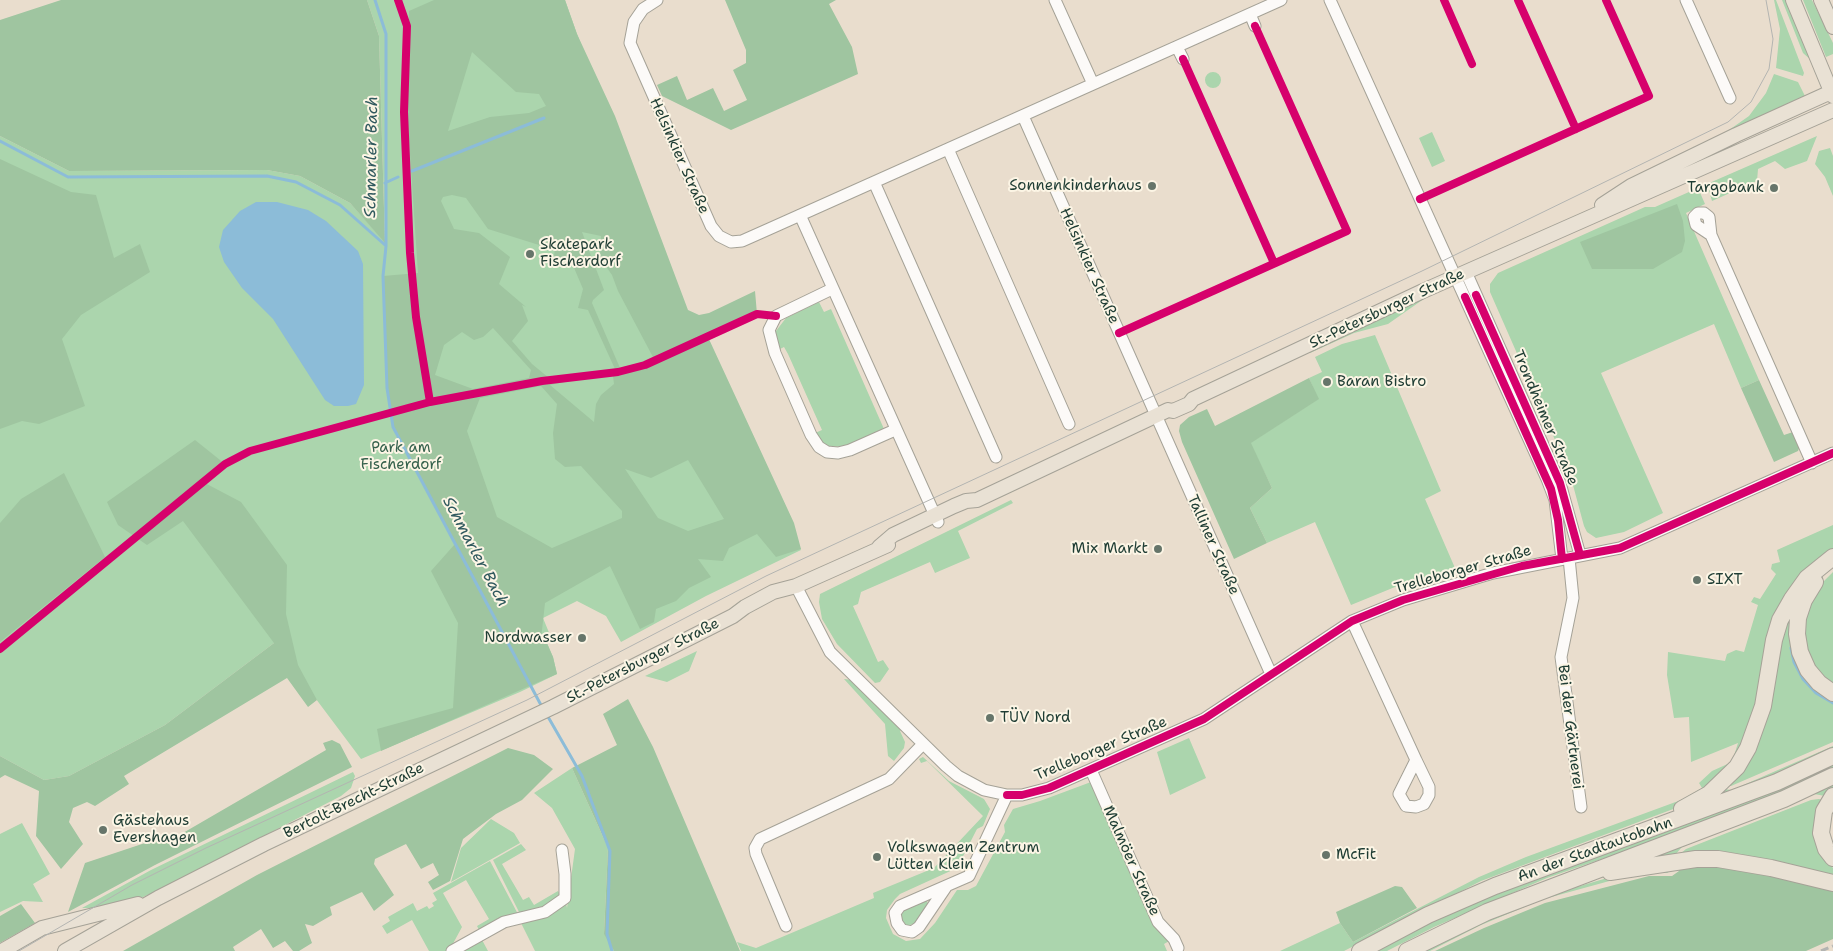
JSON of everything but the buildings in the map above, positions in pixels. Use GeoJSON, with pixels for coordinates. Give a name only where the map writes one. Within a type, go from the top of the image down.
{"type":"FeatureCollection","features":[{"type":"Feature","properties":{"kind":"highway"},"geometry":{"type":"LineString","coordinates":[[1622,839],[1653,820],[1697,802],[1722,784],[1737,767],[1748,748],[1763,706],[1774,640],[1780,620],[1792,598],[1807,578],[1833,557]]}},
{"type":"Feature","properties":{"kind":"highway"},"geometry":{"type":"LineString","coordinates":[[1833,566],[1812,585],[1804,600],[1798,618],[1797,634],[1800,652],[1808,670],[1833,693]]}},
{"type":"Feature","properties":{"kind":"highway","name":"An der Stadtautobahn"},"geometry":{"type":"LineString","coordinates":[[1360,951],[1428,915],[1495,886],[1777,782],[1833,756]]}},
{"type":"Feature","properties":{"kind":"highway","name":"An der Stadtautobahn"},"geometry":{"type":"LineString","coordinates":[[1407,951],[1487,912],[1784,799],[1833,776]]}},
{"type":"Feature","properties":{"kind":"highway"},"geometry":{"type":"LineString","coordinates":[[1833,796],[1824,811],[1821,833],[1826,849],[1833,858]]}},
{"type":"Feature","properties":{"kind":"highway"},"geometry":{"type":"LineString","coordinates":[[1583,874],[1615,872],[1696,858],[1718,859],[1771,868],[1833,883]]}},
{"type":"Feature","properties":{"kind":"main road"},"geometry":{"type":"LineString","coordinates":[[1793,0],[1822,69],[1833,90]]}},
{"type":"Feature","properties":{"kind":"main road"},"geometry":{"type":"LineString","coordinates":[[1821,0],[1833,27]]}},
{"type":"Feature","properties":{"kind":"main road","name":"St.-Petersburger Straße"},"geometry":{"type":"LineString","coordinates":[[1582,221],[1631,186],[1833,90]]}},
{"type":"Feature","properties":{"kind":"main road","name":"St.-Petersburger Straße"},"geometry":{"type":"LineString","coordinates":[[553,706],[733,616],[748,614],[777,600],[796,586],[879,547],[893,535],[937,519],[966,501],[977,500],[1162,413],[1188,404],[1193,399],[1461,274],[1833,110]]}},
{"type":"Feature","properties":{"kind":"main road","name":"Bertolt-Brecht-Straße"},"geometry":{"type":"LineString","coordinates":[[65,951],[158,898],[333,810],[553,706]]}},
{"type":"Feature","properties":{"kind":"main road","name":"Bertolt-Brecht-Straße"},"geometry":{"type":"LineString","coordinates":[[2,951],[42,928],[158,898]]}},
{"type":"Feature","properties":{"kind":"street","name":"Helsinkier Straße"},"geometry":{"type":"LineString","coordinates":[[657,0],[643,9],[634,22],[630,43],[711,226],[719,236],[731,242],[742,241],[1281,0]]}},
{"type":"Feature","properties":{"kind":"street"},"geometry":{"type":"LineString","coordinates":[[1055,0],[1093,84]]}},
{"type":"Feature","properties":{"kind":"street"},"geometry":{"type":"LineString","coordinates":[[1330,0],[1461,274]]}},
{"type":"Feature","properties":{"kind":"street"},"geometry":{"type":"LineString","coordinates":[[1686,0],[1730,98]]}},
{"type":"Feature","properties":{"kind":"street"},"geometry":{"type":"LineString","coordinates":[[1250,14],[1256,26]]}},
{"type":"Feature","properties":{"kind":"street"},"geometry":{"type":"LineString","coordinates":[[1177,47],[1183,59]]}},
{"type":"Feature","properties":{"kind":"street","name":"Helsinkier Straße"},"geometry":{"type":"LineString","coordinates":[[1023,116],[1162,413]]}},
{"type":"Feature","properties":{"kind":"street"},"geometry":{"type":"LineString","coordinates":[[948,149],[1069,424]]}},
{"type":"Feature","properties":{"kind":"street"},"geometry":{"type":"LineString","coordinates":[[874,182],[996,457]]}},
{"type":"Feature","properties":{"kind":"street"},"geometry":{"type":"LineString","coordinates":[[800,215],[895,430],[937,519]]}},
{"type":"Feature","properties":{"kind":"street"},"geometry":{"type":"LineString","coordinates":[[1710,235],[1812,463]]}},
{"type":"Feature","properties":{"kind":"street","name":"Trondheimer Straße"},"geometry":{"type":"LineString","coordinates":[[1461,274],[1517,399],[1560,483],[1570,558]]}},
{"type":"Feature","properties":{"kind":"street"},"geometry":{"type":"LineString","coordinates":[[832,290],[776,316],[769,330],[775,353],[811,435],[819,447],[827,452],[838,453],[850,450],[895,430]]}},
{"type":"Feature","properties":{"kind":"street","name":"Trondheimer Straße"},"geometry":{"type":"LineString","coordinates":[[1517,399],[1553,494],[1570,558]]}},
{"type":"Feature","properties":{"kind":"street","name":"Talliner Straße"},"geometry":{"type":"LineString","coordinates":[[1162,413],[1271,674]]}},
{"type":"Feature","properties":{"kind":"street","name":"Trelleborger Straße"},"geometry":{"type":"LineString","coordinates":[[796,586],[830,652],[923,744],[958,776],[984,790],[1007,795],[1022,794],[1049,788],[1204,719],[1352,621],[1434,590],[1515,568],[1620,548],[1833,453]]}},
{"type":"Feature","properties":{"kind":"street","name":"Bei der Gärtnerei"},"geometry":{"type":"LineString","coordinates":[[1570,558],[1573,598],[1561,657],[1581,807]]}},
{"type":"Feature","properties":{"kind":"street"},"geometry":{"type":"LineString","coordinates":[[1352,621],[1416,760]]}},
{"type":"Feature","properties":{"kind":"street"},"geometry":{"type":"LineString","coordinates":[[786,926],[756,854],[756,848],[760,839],[888,779],[923,744]]}},
{"type":"Feature","properties":{"kind":"street","name":"Malmöer Straße"},"geometry":{"type":"LineString","coordinates":[[1091,770],[1158,922],[1174,939],[1178,948]]}},
{"type":"Feature","properties":{"kind":"street"},"geometry":{"type":"LineString","coordinates":[[946,887],[919,927],[912,932],[902,930],[897,923],[895,913],[900,906],[969,876],[1007,795]]}},
{"type":"Feature","properties":{"kind":"street"},"geometry":{"type":"LineString","coordinates":[[452,951],[504,922],[545,912],[565,898],[566,874],[562,850]]}},
{"type":"Feature","properties":{"kind":"green space"},"geometry":{"type":"Polygon","coordinates":[[[61,0],[367,0],[379,36],[385,243],[350,203],[300,176],[267,170],[69,171],[0,136],[0,20],[61,0]]]}},
{"type":"Feature","properties":{"kind":"green space","name":"Park am Fischerdorf"},"geometry":{"type":"Polygon","coordinates":[[[367,0],[565,0],[699,340],[801,550],[706,596],[621,642],[606,616],[577,601],[543,618],[550,635],[542,639],[546,641],[553,657],[557,674],[520,692],[361,759],[274,643],[165,725],[69,776],[44,780],[0,756],[0,136],[69,171],[267,170],[300,176],[350,203],[385,242],[379,36],[367,0]]]}},
{"type":"Feature","properties":{"kind":"green space"},"geometry":{"type":"Polygon","coordinates":[[[434,0],[565,0],[577,34],[615,116],[688,310],[699,315],[709,313],[755,291],[757,314],[708,337],[794,523],[801,549],[776,557],[757,534],[729,548],[723,561],[698,559],[711,577],[689,588],[676,601],[656,609],[654,622],[640,629],[610,566],[545,603],[541,639],[546,641],[553,657],[557,674],[381,751],[377,729],[453,708],[458,623],[431,571],[455,544],[393,427],[387,388],[383,276],[418,273],[407,110],[409,11],[434,0]],[[472,52],[448,131],[490,117],[529,113],[546,106],[539,94],[516,92],[472,52]],[[452,195],[443,197],[441,201],[454,229],[479,233],[510,257],[499,284],[526,307],[522,305],[528,321],[512,341],[532,364],[549,378],[615,369],[588,310],[578,308],[583,289],[569,256],[553,260],[555,250],[488,229],[466,198],[452,195]],[[582,232],[604,290],[592,303],[620,368],[654,359],[618,291],[612,275],[600,258],[601,236],[582,232]],[[493,328],[483,337],[474,340],[462,332],[444,345],[435,375],[473,389],[529,378],[531,370],[493,328]],[[613,376],[585,378],[550,385],[594,422],[596,404],[601,395],[614,384],[613,376]],[[541,386],[480,398],[467,431],[497,517],[552,548],[622,518],[622,511],[581,466],[565,467],[555,459],[553,433],[557,404],[541,386]],[[688,460],[651,478],[625,469],[658,518],[688,531],[724,519],[688,460]]]}},
{"type":"Feature","properties":{"kind":"green space"},"geometry":{"type":"Polygon","coordinates":[[[725,0],[836,0],[829,4],[852,47],[858,74],[731,130],[662,96],[657,85],[677,76],[687,100],[713,88],[724,111],[747,100],[733,70],[746,63],[746,50],[725,0]]]}},
{"type":"Feature","properties":{"kind":"green space"},"geometry":{"type":"Polygon","coordinates":[[[1774,0],[1776,0],[1804,73],[1803,76],[1776,68],[1780,29],[1774,0]]]}},
{"type":"Feature","properties":{"kind":"green space"},"geometry":{"type":"Polygon","coordinates":[[[1782,0],[1789,0],[1812,61],[1803,53],[1782,0]]]}},
{"type":"Feature","properties":{"kind":"green space"},"geometry":{"type":"Polygon","coordinates":[[[1803,0],[1812,0],[1833,43],[1833,54],[1826,57],[1803,0]]]}},
{"type":"Feature","properties":{"kind":"green space"},"geometry":{"type":"Polygon","coordinates":[[[1213,72],[1219,74],[1221,80],[1219,86],[1213,88],[1207,86],[1205,80],[1207,74],[1213,72]]]}},
{"type":"Feature","properties":{"kind":"green space"},"geometry":{"type":"Polygon","coordinates":[[[1774,74],[1798,82],[1806,98],[1719,137],[1749,116],[1766,93],[1774,74]]]}},
{"type":"Feature","properties":{"kind":"green space"},"geometry":{"type":"Polygon","coordinates":[[[1432,132],[1445,161],[1432,167],[1419,138],[1432,132]]]}},
{"type":"Feature","properties":{"kind":"green space"},"geometry":{"type":"Polygon","coordinates":[[[1817,136],[1807,161],[1785,169],[1775,161],[1758,169],[1757,181],[1712,201],[1707,184],[1817,136]]]}},
{"type":"Feature","properties":{"kind":"green space"},"geometry":{"type":"Polygon","coordinates":[[[1830,148],[1833,156],[1833,196],[1825,177],[1815,164],[1819,151],[1830,148]]]}},
{"type":"Feature","properties":{"kind":"green space"},"geometry":{"type":"Polygon","coordinates":[[[0,159],[71,192],[96,195],[114,258],[140,244],[150,272],[81,315],[62,339],[85,406],[39,424],[22,421],[0,429],[0,159]]]}},
{"type":"Feature","properties":{"kind":"green space"},"geometry":{"type":"Polygon","coordinates":[[[1698,188],[1705,204],[1686,213],[1759,380],[1741,388],[1714,324],[1601,373],[1663,513],[1624,532],[1596,538],[1587,532],[1584,526],[1570,474],[1490,292],[1490,284],[1498,273],[1645,207],[1655,207],[1698,188]]]}},
{"type":"Feature","properties":{"kind":"green space"},"geometry":{"type":"Polygon","coordinates":[[[1677,204],[1683,221],[1685,241],[1682,252],[1653,269],[1592,269],[1580,242],[1677,204]]]}},
{"type":"Feature","properties":{"kind":"green space"},"geometry":{"type":"Polygon","coordinates":[[[1428,296],[1388,324],[1354,333],[1310,353],[1309,351],[1428,296]]]}},
{"type":"Feature","properties":{"kind":"green space"},"geometry":{"type":"Polygon","coordinates":[[[819,302],[824,312],[831,309],[884,429],[845,447],[827,446],[818,439],[815,433],[822,430],[788,354],[784,347],[778,350],[776,340],[776,331],[786,318],[819,302]]]}},
{"type":"Feature","properties":{"kind":"green space"},"geometry":{"type":"Polygon","coordinates":[[[1375,335],[1441,491],[1425,499],[1455,568],[1395,587],[1351,605],[1315,522],[1267,543],[1250,508],[1272,488],[1250,443],[1318,399],[1309,378],[1322,372],[1315,357],[1342,344],[1375,335]]]}},
{"type":"Feature","properties":{"kind":"green space"},"geometry":{"type":"Polygon","coordinates":[[[1309,378],[1319,399],[1251,443],[1272,488],[1250,508],[1267,543],[1234,559],[1182,442],[1179,431],[1180,425],[1189,417],[1207,409],[1215,426],[1309,378]]]}},
{"type":"Feature","properties":{"kind":"green space"},"geometry":{"type":"Polygon","coordinates":[[[1759,380],[1784,435],[1793,432],[1800,446],[1798,451],[1774,462],[1741,388],[1759,380]]]}},
{"type":"Feature","properties":{"kind":"green space"},"geometry":{"type":"Polygon","coordinates":[[[195,440],[225,464],[203,482],[241,502],[287,565],[286,614],[298,665],[317,700],[308,707],[287,678],[124,776],[129,784],[95,806],[87,802],[73,808],[69,822],[83,844],[61,869],[36,836],[39,791],[5,775],[0,778],[0,756],[44,780],[69,776],[165,725],[274,643],[183,521],[147,545],[118,525],[107,502],[195,440]]]}},
{"type":"Feature","properties":{"kind":"green space"},"geometry":{"type":"Polygon","coordinates":[[[64,473],[105,557],[0,642],[0,523],[21,499],[64,473]]]}},
{"type":"Feature","properties":{"kind":"green space"},"geometry":{"type":"Polygon","coordinates":[[[1011,500],[1013,503],[958,531],[970,558],[935,573],[930,562],[861,592],[858,604],[853,606],[878,662],[883,660],[889,669],[880,682],[875,683],[837,644],[822,619],[819,602],[820,594],[1011,500]]]}},
{"type":"Feature","properties":{"kind":"green space"},"geometry":{"type":"Polygon","coordinates":[[[1833,525],[1833,549],[1800,577],[1757,705],[1733,764],[1684,805],[1481,881],[1344,951],[1280,951],[1340,923],[1353,942],[1479,877],[1526,857],[1681,800],[1702,788],[1699,783],[1712,771],[1732,762],[1738,743],[1691,762],[1689,717],[1674,718],[1667,675],[1668,652],[1725,661],[1727,654],[1736,650],[1744,652],[1758,605],[1751,602],[1754,597],[1760,599],[1776,574],[1771,569],[1772,564],[1780,562],[1777,550],[1833,525]]]}},
{"type":"Feature","properties":{"kind":"green space"},"geometry":{"type":"Polygon","coordinates":[[[1833,572],[1833,687],[1817,672],[1805,646],[1805,612],[1821,584],[1833,572]]]}},
{"type":"Feature","properties":{"kind":"green space"},"geometry":{"type":"Polygon","coordinates":[[[1792,615],[1826,697],[1833,701],[1833,742],[1731,786],[1728,785],[1781,634],[1792,615]]]}},
{"type":"Feature","properties":{"kind":"green space"},"geometry":{"type":"Polygon","coordinates":[[[697,651],[689,671],[667,682],[645,676],[697,651]]]}},
{"type":"Feature","properties":{"kind":"green space"},"geometry":{"type":"Polygon","coordinates":[[[844,679],[853,680],[902,729],[900,731],[905,742],[904,748],[894,761],[888,756],[885,724],[844,679]]]}},
{"type":"Feature","properties":{"kind":"green space"},"geometry":{"type":"Polygon","coordinates":[[[628,699],[653,747],[740,951],[614,951],[604,934],[608,848],[572,768],[617,745],[603,714],[628,699]]]}},
{"type":"Feature","properties":{"kind":"green space"},"geometry":{"type":"Polygon","coordinates":[[[1189,738],[1206,778],[1170,795],[1157,752],[1189,738]]]}},
{"type":"Feature","properties":{"kind":"green space"},"geometry":{"type":"Polygon","coordinates":[[[332,740],[340,744],[352,767],[155,865],[68,912],[85,863],[160,838],[164,844],[326,750],[323,743],[332,740]]]}},
{"type":"Feature","properties":{"kind":"green space"},"geometry":{"type":"Polygon","coordinates":[[[1833,746],[1833,750],[1714,800],[1723,789],[1732,790],[1833,746]]]}},
{"type":"Feature","properties":{"kind":"green space"},"geometry":{"type":"Polygon","coordinates":[[[508,748],[534,755],[553,769],[522,800],[496,814],[463,839],[450,881],[433,890],[428,882],[439,875],[433,863],[421,869],[406,844],[375,859],[374,864],[394,895],[374,911],[362,892],[330,907],[332,915],[313,926],[305,924],[312,943],[299,951],[293,951],[285,941],[273,948],[261,929],[233,947],[235,951],[123,951],[257,875],[508,748]]]}},
{"type":"Feature","properties":{"kind":"green space"},"geometry":{"type":"Polygon","coordinates":[[[923,757],[949,781],[984,799],[990,809],[983,826],[977,829],[957,868],[900,894],[895,899],[887,910],[886,918],[893,934],[906,941],[920,939],[935,923],[957,890],[968,890],[976,886],[1005,832],[1004,825],[1013,809],[1091,782],[1171,940],[1164,944],[1167,951],[741,951],[737,942],[756,948],[874,898],[873,893],[934,868],[983,816],[927,761],[921,763],[919,759],[923,757]]]}},
{"type":"Feature","properties":{"kind":"green space"},"geometry":{"type":"Polygon","coordinates":[[[1833,764],[1833,769],[1705,823],[1547,878],[1434,927],[1387,951],[1375,951],[1431,922],[1498,893],[1779,789],[1833,764]]]}},
{"type":"Feature","properties":{"kind":"green space"},"geometry":{"type":"Polygon","coordinates":[[[572,768],[608,848],[604,933],[614,951],[535,951],[517,915],[479,930],[477,926],[489,919],[466,880],[443,893],[462,927],[449,951],[429,951],[412,920],[387,934],[382,926],[390,921],[388,917],[413,903],[417,911],[427,906],[429,909],[434,906],[432,903],[437,900],[433,893],[490,861],[520,918],[565,898],[567,908],[575,849],[552,808],[534,793],[572,768]]]}},
{"type":"Feature","properties":{"kind":"green space"},"geometry":{"type":"Polygon","coordinates":[[[353,772],[355,776],[351,788],[341,796],[167,886],[130,903],[106,908],[82,908],[151,870],[353,772]]]}},
{"type":"Feature","properties":{"kind":"green space"},"geometry":{"type":"Polygon","coordinates":[[[1833,783],[1833,787],[1825,796],[1814,794],[1682,847],[1675,855],[1660,859],[1659,852],[1833,783]]]}},
{"type":"Feature","properties":{"kind":"green space"},"geometry":{"type":"Polygon","coordinates":[[[1811,800],[1823,800],[1826,860],[1833,868],[1833,878],[1680,854],[1686,849],[1811,800]]]}},
{"type":"Feature","properties":{"kind":"green space"},"geometry":{"type":"Polygon","coordinates":[[[491,819],[514,833],[520,843],[451,882],[461,848],[491,819]]]}},
{"type":"Feature","properties":{"kind":"green space"},"geometry":{"type":"Polygon","coordinates":[[[22,823],[50,874],[33,884],[43,902],[23,901],[0,912],[0,834],[22,823]]]}},
{"type":"Feature","properties":{"kind":"green space"},"geometry":{"type":"Polygon","coordinates":[[[521,844],[526,850],[502,864],[523,900],[529,897],[534,905],[558,891],[562,898],[543,910],[520,914],[493,860],[521,844]]]}},
{"type":"Feature","properties":{"kind":"green space"},"geometry":{"type":"Polygon","coordinates":[[[1705,864],[1833,887],[1833,939],[1806,951],[1435,951],[1545,903],[1649,876],[1672,876],[1679,871],[1680,865],[1705,864]]]}},
{"type":"Feature","properties":{"kind":"green space"},"geometry":{"type":"Polygon","coordinates":[[[1674,869],[1667,873],[1650,873],[1624,877],[1544,899],[1481,925],[1430,951],[1425,951],[1481,921],[1543,897],[1624,873],[1674,869]]]}},
{"type":"Feature","properties":{"kind":"green space"},"geometry":{"type":"Polygon","coordinates":[[[1395,886],[1402,887],[1417,908],[1353,942],[1340,923],[1336,912],[1395,886]]]}},
{"type":"Feature","properties":{"kind":"green space"},"geometry":{"type":"Polygon","coordinates":[[[927,900],[928,905],[915,923],[905,927],[900,913],[927,900]]]}},
{"type":"Feature","properties":{"kind":"green space"},"geometry":{"type":"Polygon","coordinates":[[[21,904],[35,923],[0,943],[0,916],[21,904]]]}},
{"type":"Feature","properties":{"kind":"green space"},"geometry":{"type":"Polygon","coordinates":[[[481,938],[488,951],[457,951],[481,938]]]}},
{"type":"Feature","properties":{"kind":"water"},"geometry":{"type":"Polygon","coordinates":[[[256,202],[277,202],[308,210],[326,221],[358,251],[363,264],[364,385],[356,404],[334,406],[325,400],[273,319],[242,288],[224,262],[219,247],[223,230],[240,211],[256,202]]]}},
{"type":"Feature","properties":{"kind":"waterway","name":"Schmarler Bach"},"geometry":{"type":"LineString","coordinates":[[375,0],[386,34],[386,246],[383,276],[387,388],[393,427],[542,707]]}},
{"type":"Feature","properties":{"kind":"waterway"},"geometry":{"type":"LineString","coordinates":[[412,171],[544,118]]}},
{"type":"Feature","properties":{"kind":"waterway"},"geometry":{"type":"LineString","coordinates":[[0,141],[68,177],[267,176],[296,182],[340,205],[385,245]]}},
{"type":"Feature","properties":{"kind":"waterway"},"geometry":{"type":"LineString","coordinates":[[385,183],[398,177]]}},
{"type":"Feature","properties":{"kind":"waterway"},"geometry":{"type":"LineString","coordinates":[[1791,648],[1794,662],[1803,679],[1816,693],[1833,703]]}},
{"type":"Feature","properties":{"kind":"waterway","name":"Schmarler Bach"},"geometry":{"type":"LineString","coordinates":[[547,715],[582,776],[610,851],[607,934],[612,951]]}},
{"type":"Feature","properties":{"kind":"tram line"},"geometry":{"type":"LineString","coordinates":[[19,951],[132,885],[206,848],[527,700],[766,576],[1422,271],[1728,122],[1751,102],[1769,69],[1773,39],[1766,0]]}},
{"type":"Feature","properties":{"kind":"railway"},"geometry":{"type":"LineString","coordinates":[[1821,951],[1833,946]]}},
{"type":"Feature","properties":{"kind":"cycle path"},"geometry":{"type":"LineString","coordinates":[[398,0],[407,26],[404,112],[410,253],[416,317],[430,402]]}},
{"type":"Feature","properties":{"kind":"cycle path"},"geometry":{"type":"LineString","coordinates":[[1444,0],[1472,64]]}},
{"type":"Feature","properties":{"kind":"cycle path"},"geometry":{"type":"LineString","coordinates":[[1518,0],[1576,129]]}},
{"type":"Feature","properties":{"kind":"cycle path"},"geometry":{"type":"LineString","coordinates":[[1420,199],[1649,96],[1606,0]]}},
{"type":"Feature","properties":{"kind":"cycle path"},"geometry":{"type":"LineString","coordinates":[[1119,333],[1347,231],[1255,26]]}},
{"type":"Feature","properties":{"kind":"cycle path"},"geometry":{"type":"LineString","coordinates":[[1183,59],[1274,263]]}},
{"type":"Feature","properties":{"kind":"cycle path"},"geometry":{"type":"LineString","coordinates":[[1476,295],[1560,483],[1580,555]]}},
{"type":"Feature","properties":{"kind":"cycle path"},"geometry":{"type":"LineString","coordinates":[[1465,297],[1551,489],[1558,520],[1562,559]]}},
{"type":"Feature","properties":{"kind":"cycle path"},"geometry":{"type":"LineString","coordinates":[[0,649],[225,464],[250,451],[430,402],[542,381],[618,372],[645,365],[757,314],[776,316]]}},
{"type":"Feature","properties":{"kind":"cycle path"},"geometry":{"type":"LineString","coordinates":[[1007,795],[1022,795],[1049,788],[1204,719],[1352,621],[1403,600],[1522,566],[1620,548],[1833,453]]}},
{"type":"Feature","properties":{"kind":"place","name":"Sonnenkinderhaus"},"geometry":{"type":"Point","coordinates":[1152,186]}},
{"type":"Feature","properties":{"kind":"place","name":"Targobank"},"geometry":{"type":"Point","coordinates":[1774,188]}},
{"type":"Feature","properties":{"kind":"place","name":"Skatepark Fischerdorf"},"geometry":{"type":"Point","coordinates":[530,254]}},
{"type":"Feature","properties":{"kind":"place","name":"Baran Bistro"},"geometry":{"type":"Point","coordinates":[1327,382]}},
{"type":"Feature","properties":{"kind":"place","name":"Mix Markt"},"geometry":{"type":"Point","coordinates":[1158,549]}},
{"type":"Feature","properties":{"kind":"place","name":"SIXT"},"geometry":{"type":"Point","coordinates":[1697,580]}},
{"type":"Feature","properties":{"kind":"place","name":"Nordwasser"},"geometry":{"type":"Point","coordinates":[582,638]}},
{"type":"Feature","properties":{"kind":"place","name":"TÜV Nord"},"geometry":{"type":"Point","coordinates":[990,718]}},
{"type":"Feature","properties":{"kind":"place","name":"Gästehaus Evershagen"},"geometry":{"type":"Point","coordinates":[103,830]}},
{"type":"Feature","properties":{"kind":"place","name":"McFit"},"geometry":{"type":"Point","coordinates":[1326,855]}},
{"type":"Feature","properties":{"kind":"place","name":"Volkswagen Zentrum Lütten Klein"},"geometry":{"type":"Point","coordinates":[877,857]}}]}
